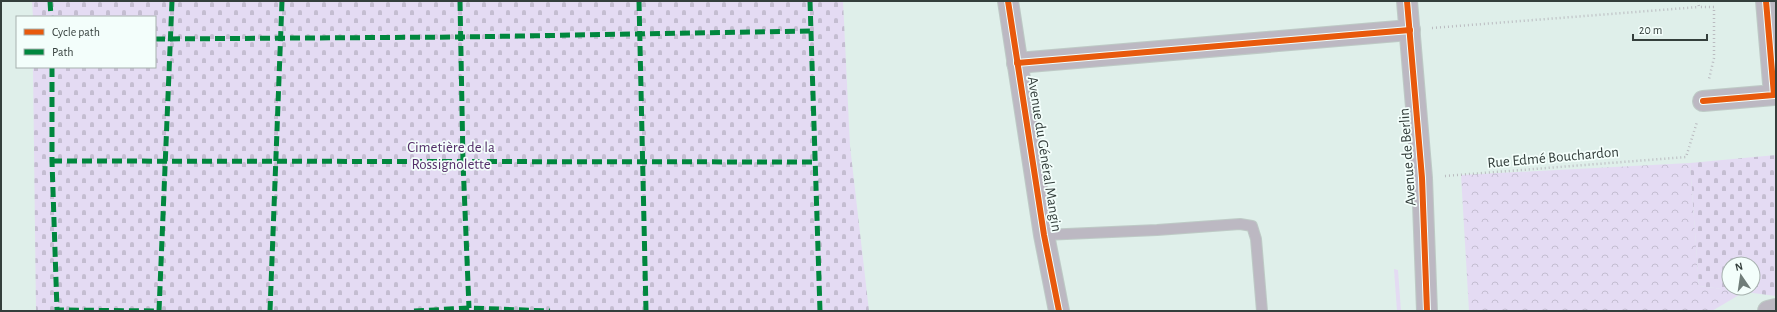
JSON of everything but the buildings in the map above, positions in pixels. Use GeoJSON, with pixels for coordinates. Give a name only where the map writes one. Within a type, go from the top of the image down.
{"type":"FeatureCollection","features":[{"type":"Feature","properties":{"kind":"street","name":"Avenue du Général Mangin"},"geometry":{"type":"LineString","coordinates":[[1008,1],[1044,235],[1059,311]]}},
{"type":"Feature","properties":{"kind":"street","name":"Avenue de Berlin"},"geometry":{"type":"LineString","coordinates":[[1408,1],[1422,178],[1427,311]]}},
{"type":"Feature","properties":{"kind":"street"},"geometry":{"type":"LineString","coordinates":[[1703,101],[1774,95],[1766,1]]}},
{"type":"Feature","properties":{"kind":"street"},"geometry":{"type":"LineString","coordinates":[[1017,63],[1410,30]]}},
{"type":"Feature","properties":{"kind":"street"},"geometry":{"type":"LineString","coordinates":[[1768,311],[1776,309]]}},
{"type":"Feature","properties":{"kind":"lane"},"geometry":{"type":"LineString","coordinates":[[1044,235],[1157,230],[1240,224],[1252,226],[1256,239],[1262,311]]}},
{"type":"Feature","properties":{"kind":"path"},"geometry":{"type":"LineString","coordinates":[[1698,1],[1699,7]]}},
{"type":"Feature","properties":{"kind":"path"},"geometry":{"type":"LineString","coordinates":[[1410,30],[1714,7],[1714,58],[1703,101]]}},
{"type":"Feature","properties":{"kind":"green space","name":"Cimetière de la Rossignolette"},"geometry":{"type":"Polygon","coordinates":[[[32,1],[843,1],[850,146],[869,311],[36,311],[33,68],[156,68],[156,16],[33,16],[32,1]]]}},
{"type":"Feature","properties":{"kind":"green space"},"geometry":{"type":"Polygon","coordinates":[[[1776,155],[1776,296],[1761,294],[1761,256],[1721,256],[1721,289],[1699,286],[1690,163],[1776,155]]]}},
{"type":"Feature","properties":{"kind":"green space"},"geometry":{"type":"Polygon","coordinates":[[[1690,163],[1699,286],[1721,289],[1721,296],[1737,296],[1712,311],[1469,311],[1461,175],[1690,163]]]}},
{"type":"Feature","properties":{"kind":"green space"},"geometry":{"type":"Polygon","coordinates":[[[1394,269],[1398,270],[1401,311],[1397,311],[1394,269]]]}},
{"type":"Feature","properties":{"kind":"marked path"},"geometry":{"type":"LineString","coordinates":[[50,1],[51,16]]}},
{"type":"Feature","properties":{"kind":"marked path"},"geometry":{"type":"LineString","coordinates":[[159,311],[172,1]]}},
{"type":"Feature","properties":{"kind":"marked path"},"geometry":{"type":"LineString","coordinates":[[270,311],[282,1]]}},
{"type":"Feature","properties":{"kind":"marked path"},"geometry":{"type":"LineString","coordinates":[[460,1],[463,162],[469,308]]}},
{"type":"Feature","properties":{"kind":"marked path"},"geometry":{"type":"LineString","coordinates":[[639,1],[646,311]]}},
{"type":"Feature","properties":{"kind":"marked path"},"geometry":{"type":"LineString","coordinates":[[810,1],[820,311]]}},
{"type":"Feature","properties":{"kind":"marked path"},"geometry":{"type":"LineString","coordinates":[[156,39],[460,37],[811,31]]}},
{"type":"Feature","properties":{"kind":"marked path"},"geometry":{"type":"LineString","coordinates":[[52,68],[52,161],[57,310],[159,311]]}},
{"type":"Feature","properties":{"kind":"marked path"},"geometry":{"type":"LineString","coordinates":[[52,161],[816,162]]}},
{"type":"Feature","properties":{"kind":"marked path"},"geometry":{"type":"LineString","coordinates":[[414,311],[469,308],[550,311]]}},
{"type":"Feature","properties":{"kind":"cycle path"},"geometry":{"type":"LineString","coordinates":[[1008,1],[1044,235],[1059,311]]}},
{"type":"Feature","properties":{"kind":"cycle path"},"geometry":{"type":"LineString","coordinates":[[1407,1],[1422,178],[1427,311]]}},
{"type":"Feature","properties":{"kind":"cycle path"},"geometry":{"type":"LineString","coordinates":[[1703,101],[1774,95],[1766,1]]}},
{"type":"Feature","properties":{"kind":"cycle path"},"geometry":{"type":"LineString","coordinates":[[1017,63],[1410,30]]}}]}
